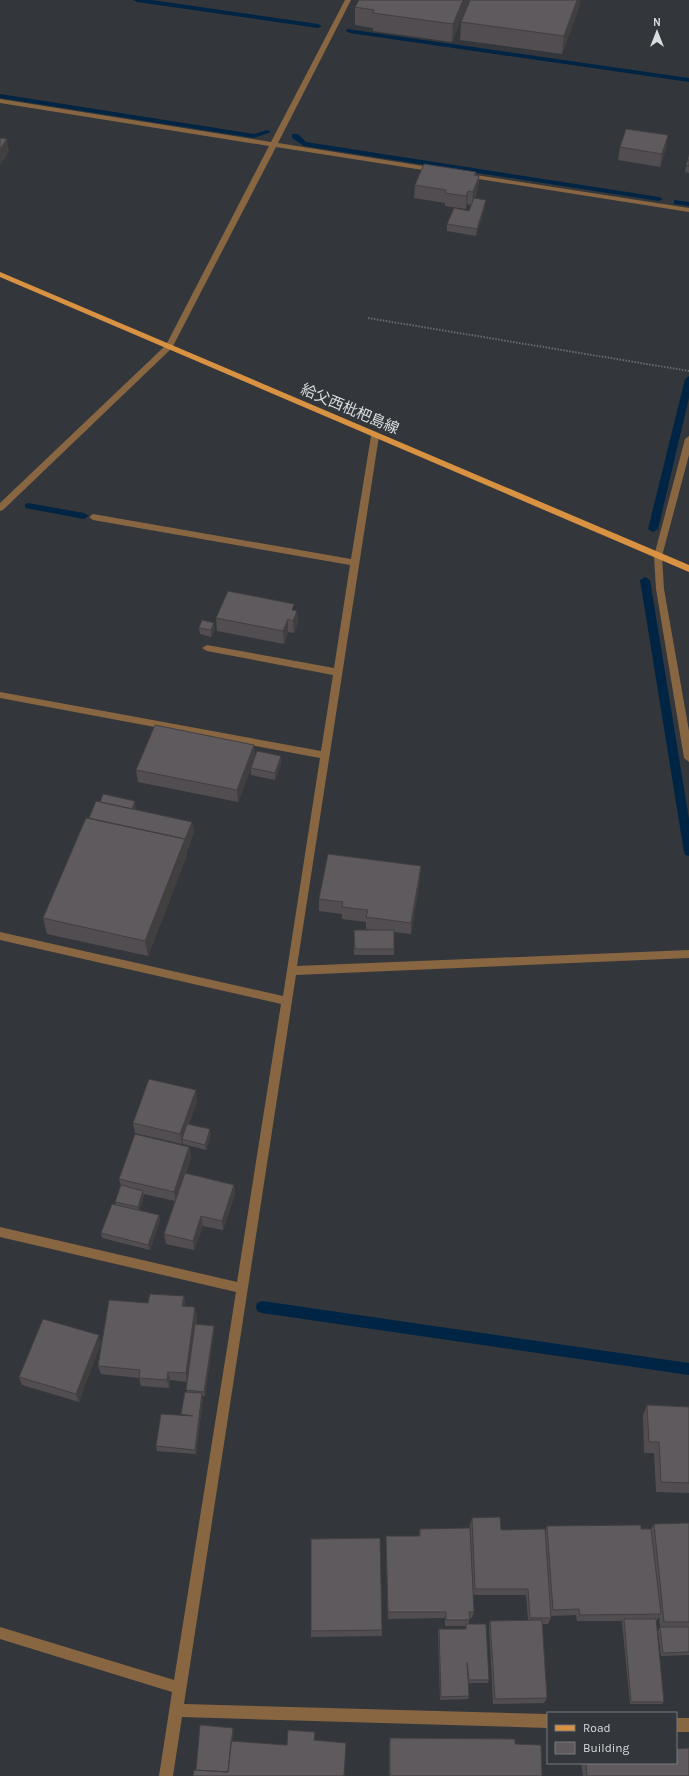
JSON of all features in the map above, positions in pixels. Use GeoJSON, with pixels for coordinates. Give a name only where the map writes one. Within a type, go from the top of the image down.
{"type":"FeatureCollection","features":[{"type":"Feature","properties":{"kind":"main road","name":"給父西枇杷島線"},"geometry":{"type":"LineString","coordinates":[[0,274],[375,436],[689,569]]}},
{"type":"Feature","properties":{"kind":"street"},"geometry":{"type":"LineString","coordinates":[[0,508],[169,346],[348,0]]}},
{"type":"Feature","properties":{"kind":"street"},"geometry":{"type":"LineString","coordinates":[[0,101],[446,171]]}},
{"type":"Feature","properties":{"kind":"street"},"geometry":{"type":"LineString","coordinates":[[462,174],[689,210]]}},
{"type":"Feature","properties":{"kind":"street"},"geometry":{"type":"LineString","coordinates":[[166,1776],[375,436]]}},
{"type":"Feature","properties":{"kind":"street"},"geometry":{"type":"LineString","coordinates":[[689,439],[658,556],[660,589],[689,758]]}},
{"type":"Feature","properties":{"kind":"street"},"geometry":{"type":"LineString","coordinates":[[93,518],[356,563]]}},
{"type":"Feature","properties":{"kind":"street"},"geometry":{"type":"LineString","coordinates":[[207,648],[338,672]]}},
{"type":"Feature","properties":{"kind":"street"},"geometry":{"type":"LineString","coordinates":[[0,695],[325,755]]}},
{"type":"Feature","properties":{"kind":"street"},"geometry":{"type":"LineString","coordinates":[[0,936],[287,1001]]}},
{"type":"Feature","properties":{"kind":"street"},"geometry":{"type":"LineString","coordinates":[[291,971],[689,954]]}},
{"type":"Feature","properties":{"kind":"street"},"geometry":{"type":"LineString","coordinates":[[0,1232],[241,1288]]}},
{"type":"Feature","properties":{"kind":"street"},"geometry":{"type":"LineString","coordinates":[[0,1633],[180,1688]]}},
{"type":"Feature","properties":{"kind":"street"},"geometry":{"type":"LineString","coordinates":[[177,1710],[547,1721]]}},
{"type":"Feature","properties":{"kind":"street"},"geometry":{"type":"LineString","coordinates":[[677,1724],[689,1725]]}},
{"type":"Feature","properties":{"kind":"path"},"geometry":{"type":"LineString","coordinates":[[368,318],[689,371]]}},
{"type":"Feature","properties":{"kind":"building"},"geometry":{"type":"Polygon","coordinates":[[[359,0],[463,0],[453,24],[373,13],[374,10],[355,7],[359,0]]]}},
{"type":"Feature","properties":{"kind":"building"},"geometry":{"type":"Polygon","coordinates":[[[470,0],[577,0],[564,36],[461,22],[470,0]]]}},
{"type":"Feature","properties":{"kind":"building"},"geometry":{"type":"Polygon","coordinates":[[[626,129],[668,135],[662,154],[620,147],[626,129]]]}},
{"type":"Feature","properties":{"kind":"building"},"geometry":{"type":"Polygon","coordinates":[[[0,138],[7,139],[0,149],[0,138]]]}},
{"type":"Feature","properties":{"kind":"building"},"geometry":{"type":"Polygon","coordinates":[[[689,160],[689,166],[686,165],[689,160]]]}},
{"type":"Feature","properties":{"kind":"building"},"geometry":{"type":"Polygon","coordinates":[[[424,164],[476,172],[474,175],[479,176],[473,192],[468,191],[466,196],[445,193],[446,190],[415,185],[424,164]]]}},
{"type":"Feature","properties":{"kind":"building"},"geometry":{"type":"Polygon","coordinates":[[[474,198],[486,200],[477,229],[447,224],[454,208],[469,211],[474,198]]]}},
{"type":"Feature","properties":{"kind":"building"},"geometry":{"type":"Polygon","coordinates":[[[228,591],[294,604],[292,610],[297,611],[293,621],[288,619],[283,631],[216,618],[228,591]]]}},
{"type":"Feature","properties":{"kind":"building"},"geometry":{"type":"Polygon","coordinates":[[[202,620],[214,623],[211,630],[199,628],[202,620]]]}},
{"type":"Feature","properties":{"kind":"building"},"geometry":{"type":"Polygon","coordinates":[[[155,725],[254,745],[237,790],[136,770],[155,725]]]}},
{"type":"Feature","properties":{"kind":"building"},"geometry":{"type":"Polygon","coordinates":[[[257,751],[281,756],[275,773],[251,768],[257,751]]]}},
{"type":"Feature","properties":{"kind":"building"},"geometry":{"type":"Polygon","coordinates":[[[103,794],[135,801],[132,809],[100,802],[103,794]]]}},
{"type":"Feature","properties":{"kind":"building"},"geometry":{"type":"Polygon","coordinates":[[[96,801],[192,822],[185,839],[89,818],[96,801]]]}},
{"type":"Feature","properties":{"kind":"building"},"geometry":{"type":"Polygon","coordinates":[[[86,818],[185,839],[145,941],[43,918],[86,818]]]}},
{"type":"Feature","properties":{"kind":"building"},"geometry":{"type":"Polygon","coordinates":[[[328,854],[421,866],[411,923],[366,917],[368,910],[342,907],[343,902],[319,899],[328,854]]]}},
{"type":"Feature","properties":{"kind":"building"},"geometry":{"type":"Polygon","coordinates":[[[354,930],[394,930],[394,949],[355,949],[354,930]]]}},
{"type":"Feature","properties":{"kind":"building"},"geometry":{"type":"Polygon","coordinates":[[[149,1079],[196,1090],[180,1134],[133,1123],[149,1079]]]}},
{"type":"Feature","properties":{"kind":"building"},"geometry":{"type":"Polygon","coordinates":[[[187,1124],[210,1129],[205,1145],[182,1139],[187,1124]]]}},
{"type":"Feature","properties":{"kind":"building"},"geometry":{"type":"Polygon","coordinates":[[[135,1134],[189,1147],[174,1192],[119,1179],[135,1134]]]}},
{"type":"Feature","properties":{"kind":"building"},"geometry":{"type":"Polygon","coordinates":[[[185,1173],[234,1185],[222,1221],[201,1216],[193,1241],[164,1234],[185,1173]]]}},
{"type":"Feature","properties":{"kind":"building"},"geometry":{"type":"Polygon","coordinates":[[[121,1185],[143,1191],[138,1207],[115,1202],[121,1185]]]}},
{"type":"Feature","properties":{"kind":"building"},"geometry":{"type":"Polygon","coordinates":[[[112,1204],[159,1215],[148,1245],[101,1233],[112,1204]]]}},
{"type":"Feature","properties":{"kind":"building"},"geometry":{"type":"Polygon","coordinates":[[[150,1294],[184,1296],[182,1306],[195,1307],[186,1373],[168,1372],[167,1380],[139,1378],[140,1370],[98,1366],[109,1300],[148,1303],[150,1294]]]}},
{"type":"Feature","properties":{"kind":"building"},"geometry":{"type":"Polygon","coordinates":[[[43,1319],[99,1335],[76,1394],[19,1377],[43,1319]]]}},
{"type":"Feature","properties":{"kind":"building"},"geometry":{"type":"Polygon","coordinates":[[[195,1324],[214,1326],[204,1392],[186,1390],[195,1324]]]}},
{"type":"Feature","properties":{"kind":"building"},"geometry":{"type":"Polygon","coordinates":[[[185,1392],[202,1393],[195,1450],[156,1446],[161,1414],[193,1416],[181,1414],[185,1392]]]}},
{"type":"Feature","properties":{"kind":"building"},"geometry":{"type":"Polygon","coordinates":[[[647,1405],[689,1407],[689,1483],[661,1482],[659,1442],[649,1442],[647,1405]]]}},
{"type":"Feature","properties":{"kind":"building"},"geometry":{"type":"Polygon","coordinates":[[[500,1517],[501,1530],[545,1529],[551,1618],[530,1618],[528,1589],[475,1589],[472,1518],[500,1517]]]}},
{"type":"Feature","properties":{"kind":"building"},"geometry":{"type":"Polygon","coordinates":[[[689,1523],[689,1622],[664,1622],[654,1524],[689,1523]]]}},
{"type":"Feature","properties":{"kind":"building"},"geometry":{"type":"Polygon","coordinates":[[[641,1525],[641,1529],[651,1529],[661,1614],[580,1615],[579,1609],[553,1610],[547,1526],[641,1525]]]}},
{"type":"Feature","properties":{"kind":"building"},"geometry":{"type":"Polygon","coordinates":[[[470,1528],[474,1612],[469,1612],[470,1620],[446,1620],[446,1612],[388,1612],[386,1536],[420,1536],[420,1529],[470,1528]]]}},
{"type":"Feature","properties":{"kind":"building"},"geometry":{"type":"Polygon","coordinates":[[[380,1538],[382,1630],[311,1631],[311,1539],[380,1538]]]}},
{"type":"Feature","properties":{"kind":"building"},"geometry":{"type":"Polygon","coordinates":[[[624,1619],[656,1619],[664,1702],[631,1702],[624,1619]]]}},
{"type":"Feature","properties":{"kind":"building"},"geometry":{"type":"Polygon","coordinates":[[[542,1620],[547,1698],[495,1699],[490,1621],[542,1620]]]}},
{"type":"Feature","properties":{"kind":"building"},"geometry":{"type":"Polygon","coordinates":[[[466,1624],[486,1624],[489,1680],[469,1680],[467,1662],[469,1696],[441,1697],[439,1629],[466,1629],[466,1624]]]}},
{"type":"Feature","properties":{"kind":"building"},"geometry":{"type":"Polygon","coordinates":[[[660,1627],[689,1627],[689,1652],[663,1653],[660,1627]]]}},
{"type":"Feature","properties":{"kind":"building"},"geometry":{"type":"Polygon","coordinates":[[[200,1725],[233,1728],[228,1772],[196,1770],[200,1725]]]}},
{"type":"Feature","properties":{"kind":"building"},"geometry":{"type":"Polygon","coordinates":[[[288,1730],[315,1732],[314,1740],[346,1743],[344,1776],[193,1776],[194,1770],[228,1772],[231,1741],[287,1745],[288,1730]]]}},
{"type":"Feature","properties":{"kind":"building"},"geometry":{"type":"Polygon","coordinates":[[[390,1738],[515,1739],[515,1744],[541,1745],[542,1776],[390,1776],[390,1738]]]}},
{"type":"Feature","properties":{"kind":"building"},"geometry":{"type":"Polygon","coordinates":[[[689,1748],[689,1776],[587,1776],[586,1764],[677,1764],[677,1749],[689,1748]]]}},
{"type":"Feature","properties":{"kind":"waterway"},"geometry":{"type":"LineString","coordinates":[[137,0],[318,26]]}},
{"type":"Feature","properties":{"kind":"waterway"},"geometry":{"type":"LineString","coordinates":[[350,31],[689,80]]}},
{"type":"Feature","properties":{"kind":"waterway"},"geometry":{"type":"LineString","coordinates":[[0,96],[254,136],[267,132]]}},
{"type":"Feature","properties":{"kind":"waterway"},"geometry":{"type":"LineString","coordinates":[[295,136],[304,144],[659,199]]}},
{"type":"Feature","properties":{"kind":"waterway"},"geometry":{"type":"LineString","coordinates":[[677,202],[689,204]]}},
{"type":"Feature","properties":{"kind":"waterway"},"geometry":{"type":"LineString","coordinates":[[653,529],[689,379]]}},
{"type":"Feature","properties":{"kind":"waterway"},"geometry":{"type":"LineString","coordinates":[[28,506],[84,516]]}},
{"type":"Feature","properties":{"kind":"waterway"},"geometry":{"type":"LineString","coordinates":[[645,580],[689,852]]}},
{"type":"Feature","properties":{"kind":"waterway"},"geometry":{"type":"LineString","coordinates":[[262,1307],[689,1369]]}}]}
